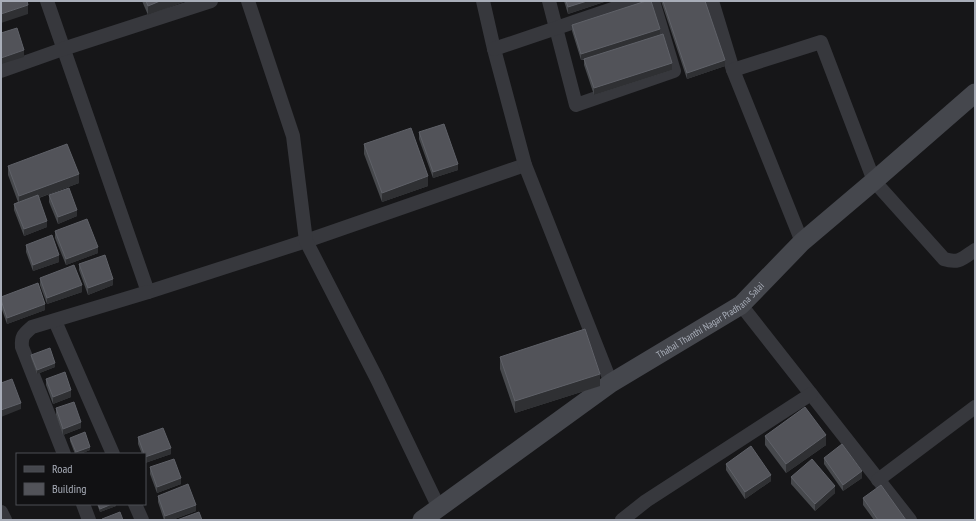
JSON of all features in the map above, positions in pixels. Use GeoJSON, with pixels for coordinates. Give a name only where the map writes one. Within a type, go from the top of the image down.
{"type":"FeatureCollection","features":[{"type":"Feature","properties":{"kind":"main road","name":"Thabal Thanthi Nagar Pradhana Salai"},"geometry":{"type":"LineString","coordinates":[[422,520],[610,383],[741,305],[802,242],[975,93]]}},
{"type":"Feature","properties":{"kind":"street"},"geometry":{"type":"LineString","coordinates":[[47,1],[148,292]]}},
{"type":"Feature","properties":{"kind":"street"},"geometry":{"type":"LineString","coordinates":[[1,71],[63,49],[211,1]]}},
{"type":"Feature","properties":{"kind":"street"},"geometry":{"type":"LineString","coordinates":[[248,1],[293,136],[306,241],[439,508]]}},
{"type":"Feature","properties":{"kind":"street"},"geometry":{"type":"LineString","coordinates":[[483,1],[494,49],[525,165],[610,383]]}},
{"type":"Feature","properties":{"kind":"street"},"geometry":{"type":"LineString","coordinates":[[549,1],[555,29],[576,105],[674,71],[653,1]]}},
{"type":"Feature","properties":{"kind":"street"},"geometry":{"type":"LineString","coordinates":[[494,49],[636,1]]}},
{"type":"Feature","properties":{"kind":"street"},"geometry":{"type":"LineString","coordinates":[[712,1],[733,70],[802,242]]}},
{"type":"Feature","properties":{"kind":"street"},"geometry":{"type":"LineString","coordinates":[[733,70],[821,42],[874,181],[944,259],[958,261],[975,250]]}},
{"type":"Feature","properties":{"kind":"street"},"geometry":{"type":"LineString","coordinates":[[64,453],[22,347],[21,340],[24,334],[32,327],[148,292],[306,241],[525,165]]}},
{"type":"Feature","properties":{"kind":"street"},"geometry":{"type":"LineString","coordinates":[[741,305],[910,520]]}},
{"type":"Feature","properties":{"kind":"street"},"geometry":{"type":"LineString","coordinates":[[55,320],[113,453]]}},
{"type":"Feature","properties":{"kind":"street"},"geometry":{"type":"LineString","coordinates":[[622,520],[646,501],[812,394]]}},
{"type":"Feature","properties":{"kind":"street"},"geometry":{"type":"LineString","coordinates":[[878,480],[975,407]]}},
{"type":"Feature","properties":{"kind":"street"},"geometry":{"type":"LineString","coordinates":[[83,505],[89,520]]}},
{"type":"Feature","properties":{"kind":"street"},"geometry":{"type":"LineString","coordinates":[[135,505],[142,520]]}},
{"type":"Feature","properties":{"kind":"street"},"geometry":{"type":"LineString","coordinates":[[1,512],[5,520]]}},
{"type":"Feature","properties":{"kind":"building"},"geometry":{"type":"Polygon","coordinates":[[[1,1],[27,1],[28,5],[1,14],[1,1]]]}},
{"type":"Feature","properties":{"kind":"building"},"geometry":{"type":"Polygon","coordinates":[[[146,1],[160,1],[148,6],[146,1]]]}},
{"type":"Feature","properties":{"kind":"building"},"geometry":{"type":"Polygon","coordinates":[[[566,1],[587,1],[568,7],[566,1]]]}},
{"type":"Feature","properties":{"kind":"building"},"geometry":{"type":"Polygon","coordinates":[[[646,1],[651,1],[660,29],[581,54],[572,25],[646,1]]]}},
{"type":"Feature","properties":{"kind":"building"},"geometry":{"type":"Polygon","coordinates":[[[663,1],[705,1],[725,60],[687,73],[663,1]]]}},
{"type":"Feature","properties":{"kind":"building"},"geometry":{"type":"Polygon","coordinates":[[[17,28],[24,50],[1,58],[1,33],[17,28]]]}},
{"type":"Feature","properties":{"kind":"building"},"geometry":{"type":"Polygon","coordinates":[[[663,34],[672,63],[594,88],[584,59],[663,34]]]}},
{"type":"Feature","properties":{"kind":"building"},"geometry":{"type":"Polygon","coordinates":[[[444,124],[458,164],[433,172],[419,132],[444,124]]]}},
{"type":"Feature","properties":{"kind":"building"},"geometry":{"type":"Polygon","coordinates":[[[411,128],[428,176],[382,193],[364,144],[411,128]]]}},
{"type":"Feature","properties":{"kind":"building"},"geometry":{"type":"Polygon","coordinates":[[[67,144],[79,174],[19,196],[8,166],[67,144]]]}},
{"type":"Feature","properties":{"kind":"building"},"geometry":{"type":"Polygon","coordinates":[[[69,188],[77,210],[58,217],[49,195],[69,188]]]}},
{"type":"Feature","properties":{"kind":"building"},"geometry":{"type":"Polygon","coordinates":[[[38,195],[47,221],[24,229],[14,204],[38,195]]]}},
{"type":"Feature","properties":{"kind":"building"},"geometry":{"type":"Polygon","coordinates":[[[87,219],[98,247],[66,259],[55,231],[87,219]]]}},
{"type":"Feature","properties":{"kind":"building"},"geometry":{"type":"Polygon","coordinates":[[[52,235],[59,255],[33,265],[26,245],[52,235]]]}},
{"type":"Feature","properties":{"kind":"building"},"geometry":{"type":"Polygon","coordinates":[[[105,255],[113,279],[88,288],[79,264],[105,255]]]}},
{"type":"Feature","properties":{"kind":"building"},"geometry":{"type":"Polygon","coordinates":[[[74,265],[82,285],[47,298],[40,278],[74,265]]]}},
{"type":"Feature","properties":{"kind":"building"},"geometry":{"type":"Polygon","coordinates":[[[38,283],[45,304],[7,318],[1,297],[38,283]]]}},
{"type":"Feature","properties":{"kind":"building"},"geometry":{"type":"Polygon","coordinates":[[[585,329],[600,374],[515,401],[500,357],[585,329]]]}},
{"type":"Feature","properties":{"kind":"building"},"geometry":{"type":"Polygon","coordinates":[[[50,348],[55,363],[37,370],[31,355],[50,348]]]}},
{"type":"Feature","properties":{"kind":"building"},"geometry":{"type":"Polygon","coordinates":[[[65,372],[71,390],[53,397],[46,379],[65,372]]]}},
{"type":"Feature","properties":{"kind":"building"},"geometry":{"type":"Polygon","coordinates":[[[12,379],[21,403],[1,410],[1,383],[12,379]]]}},
{"type":"Feature","properties":{"kind":"building"},"geometry":{"type":"Polygon","coordinates":[[[74,402],[81,422],[63,429],[56,408],[74,402]]]}},
{"type":"Feature","properties":{"kind":"building"},"geometry":{"type":"Polygon","coordinates":[[[805,407],[826,435],[786,464],[765,436],[805,407]]]}},
{"type":"Feature","properties":{"kind":"building"},"geometry":{"type":"Polygon","coordinates":[[[163,428],[171,448],[146,457],[146,453],[144,453],[138,437],[163,428]]]}},
{"type":"Feature","properties":{"kind":"building"},"geometry":{"type":"Polygon","coordinates":[[[85,432],[90,447],[76,452],[70,438],[85,432]]]}},
{"type":"Feature","properties":{"kind":"building"},"geometry":{"type":"Polygon","coordinates":[[[842,444],[862,471],[843,485],[824,458],[842,444]]]}},
{"type":"Feature","properties":{"kind":"building"},"geometry":{"type":"Polygon","coordinates":[[[751,446],[771,475],[745,492],[726,464],[751,446]]]}},
{"type":"Feature","properties":{"kind":"building"},"geometry":{"type":"Polygon","coordinates":[[[174,459],[181,478],[157,487],[150,467],[174,459]]]}},
{"type":"Feature","properties":{"kind":"building"},"geometry":{"type":"Polygon","coordinates":[[[812,459],[835,486],[815,504],[791,477],[812,459]]]}},
{"type":"Feature","properties":{"kind":"building"},"geometry":{"type":"Polygon","coordinates":[[[188,484],[196,505],[165,516],[158,496],[188,484]]]}},
{"type":"Feature","properties":{"kind":"building"},"geometry":{"type":"Polygon","coordinates":[[[881,485],[906,520],[878,520],[863,498],[881,485]]]}},
{"type":"Feature","properties":{"kind":"building"},"geometry":{"type":"Polygon","coordinates":[[[98,505],[110,505],[100,509],[98,505]]]}},
{"type":"Feature","properties":{"kind":"building"},"geometry":{"type":"Polygon","coordinates":[[[120,512],[123,520],[102,519],[120,512]]]}},
{"type":"Feature","properties":{"kind":"building"},"geometry":{"type":"Polygon","coordinates":[[[199,512],[202,520],[177,520],[199,512]]]}}]}
